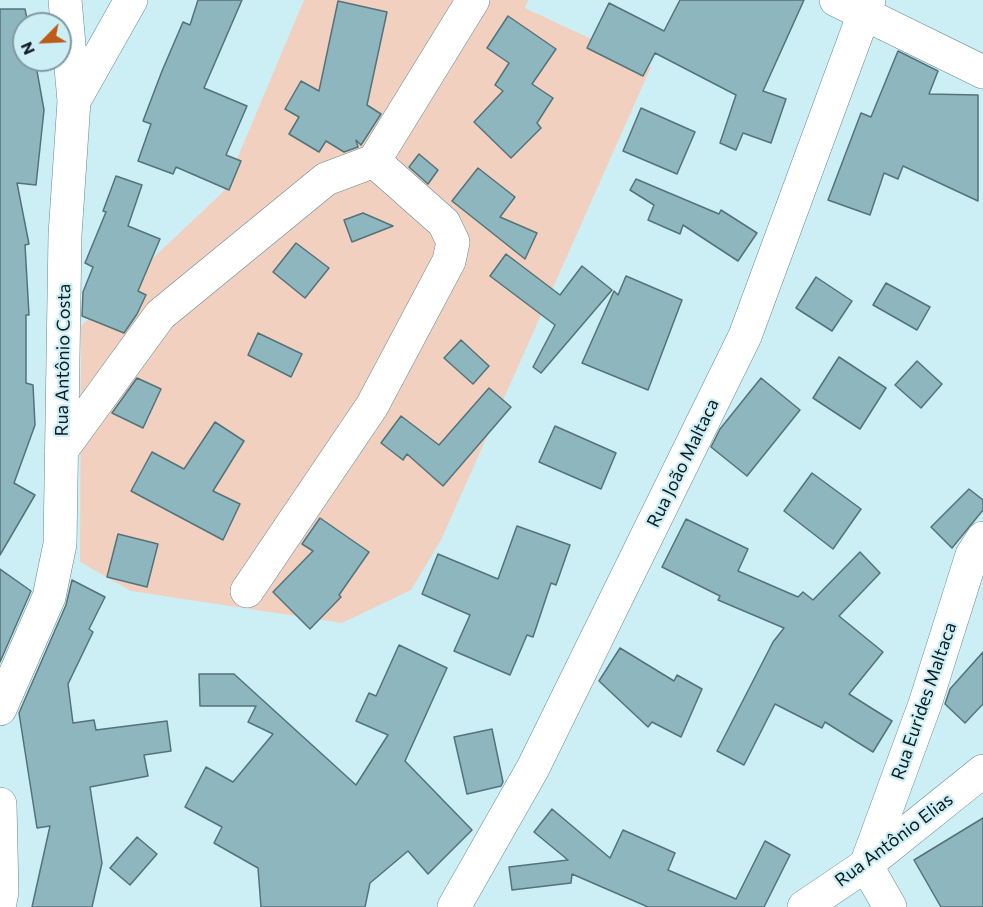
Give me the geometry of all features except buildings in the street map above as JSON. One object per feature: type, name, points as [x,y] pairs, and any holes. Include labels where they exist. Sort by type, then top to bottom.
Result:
[{"type":"street","name":"Rua Antônio Costa","points":[[0,709],[49,597],[60,544],[65,236],[75,101],[65,0]]},
{"type":"street","points":[[75,101],[131,0]]},
{"type":"street","points":[[61,451],[160,315],[326,179],[374,161],[473,0]]},
{"type":"street","points":[[856,5],[983,72]]},
{"type":"street","name":"Rua João Maltaca","points":[[454,907],[533,768],[745,336],[856,5]]},
{"type":"street","points":[[248,591],[372,406],[449,261],[453,242],[444,223],[374,161]]},
{"type":"street","name":"Rua Eurides Maltaca","points":[[866,865],[925,704],[972,555],[983,538]]},
{"type":"street","name":"Rua Antônio Elias","points":[[804,907],[866,865],[983,771]]},
{"type":"street","points":[[0,804],[2,892],[0,902]]},
{"type":"street","points":[[866,865],[890,907]]},
{"type":"shaded area","points":[[304,0],[528,0],[525,8],[651,67],[441,540],[411,590],[342,623],[131,591],[80,562],[81,326],[223,192]]}]
